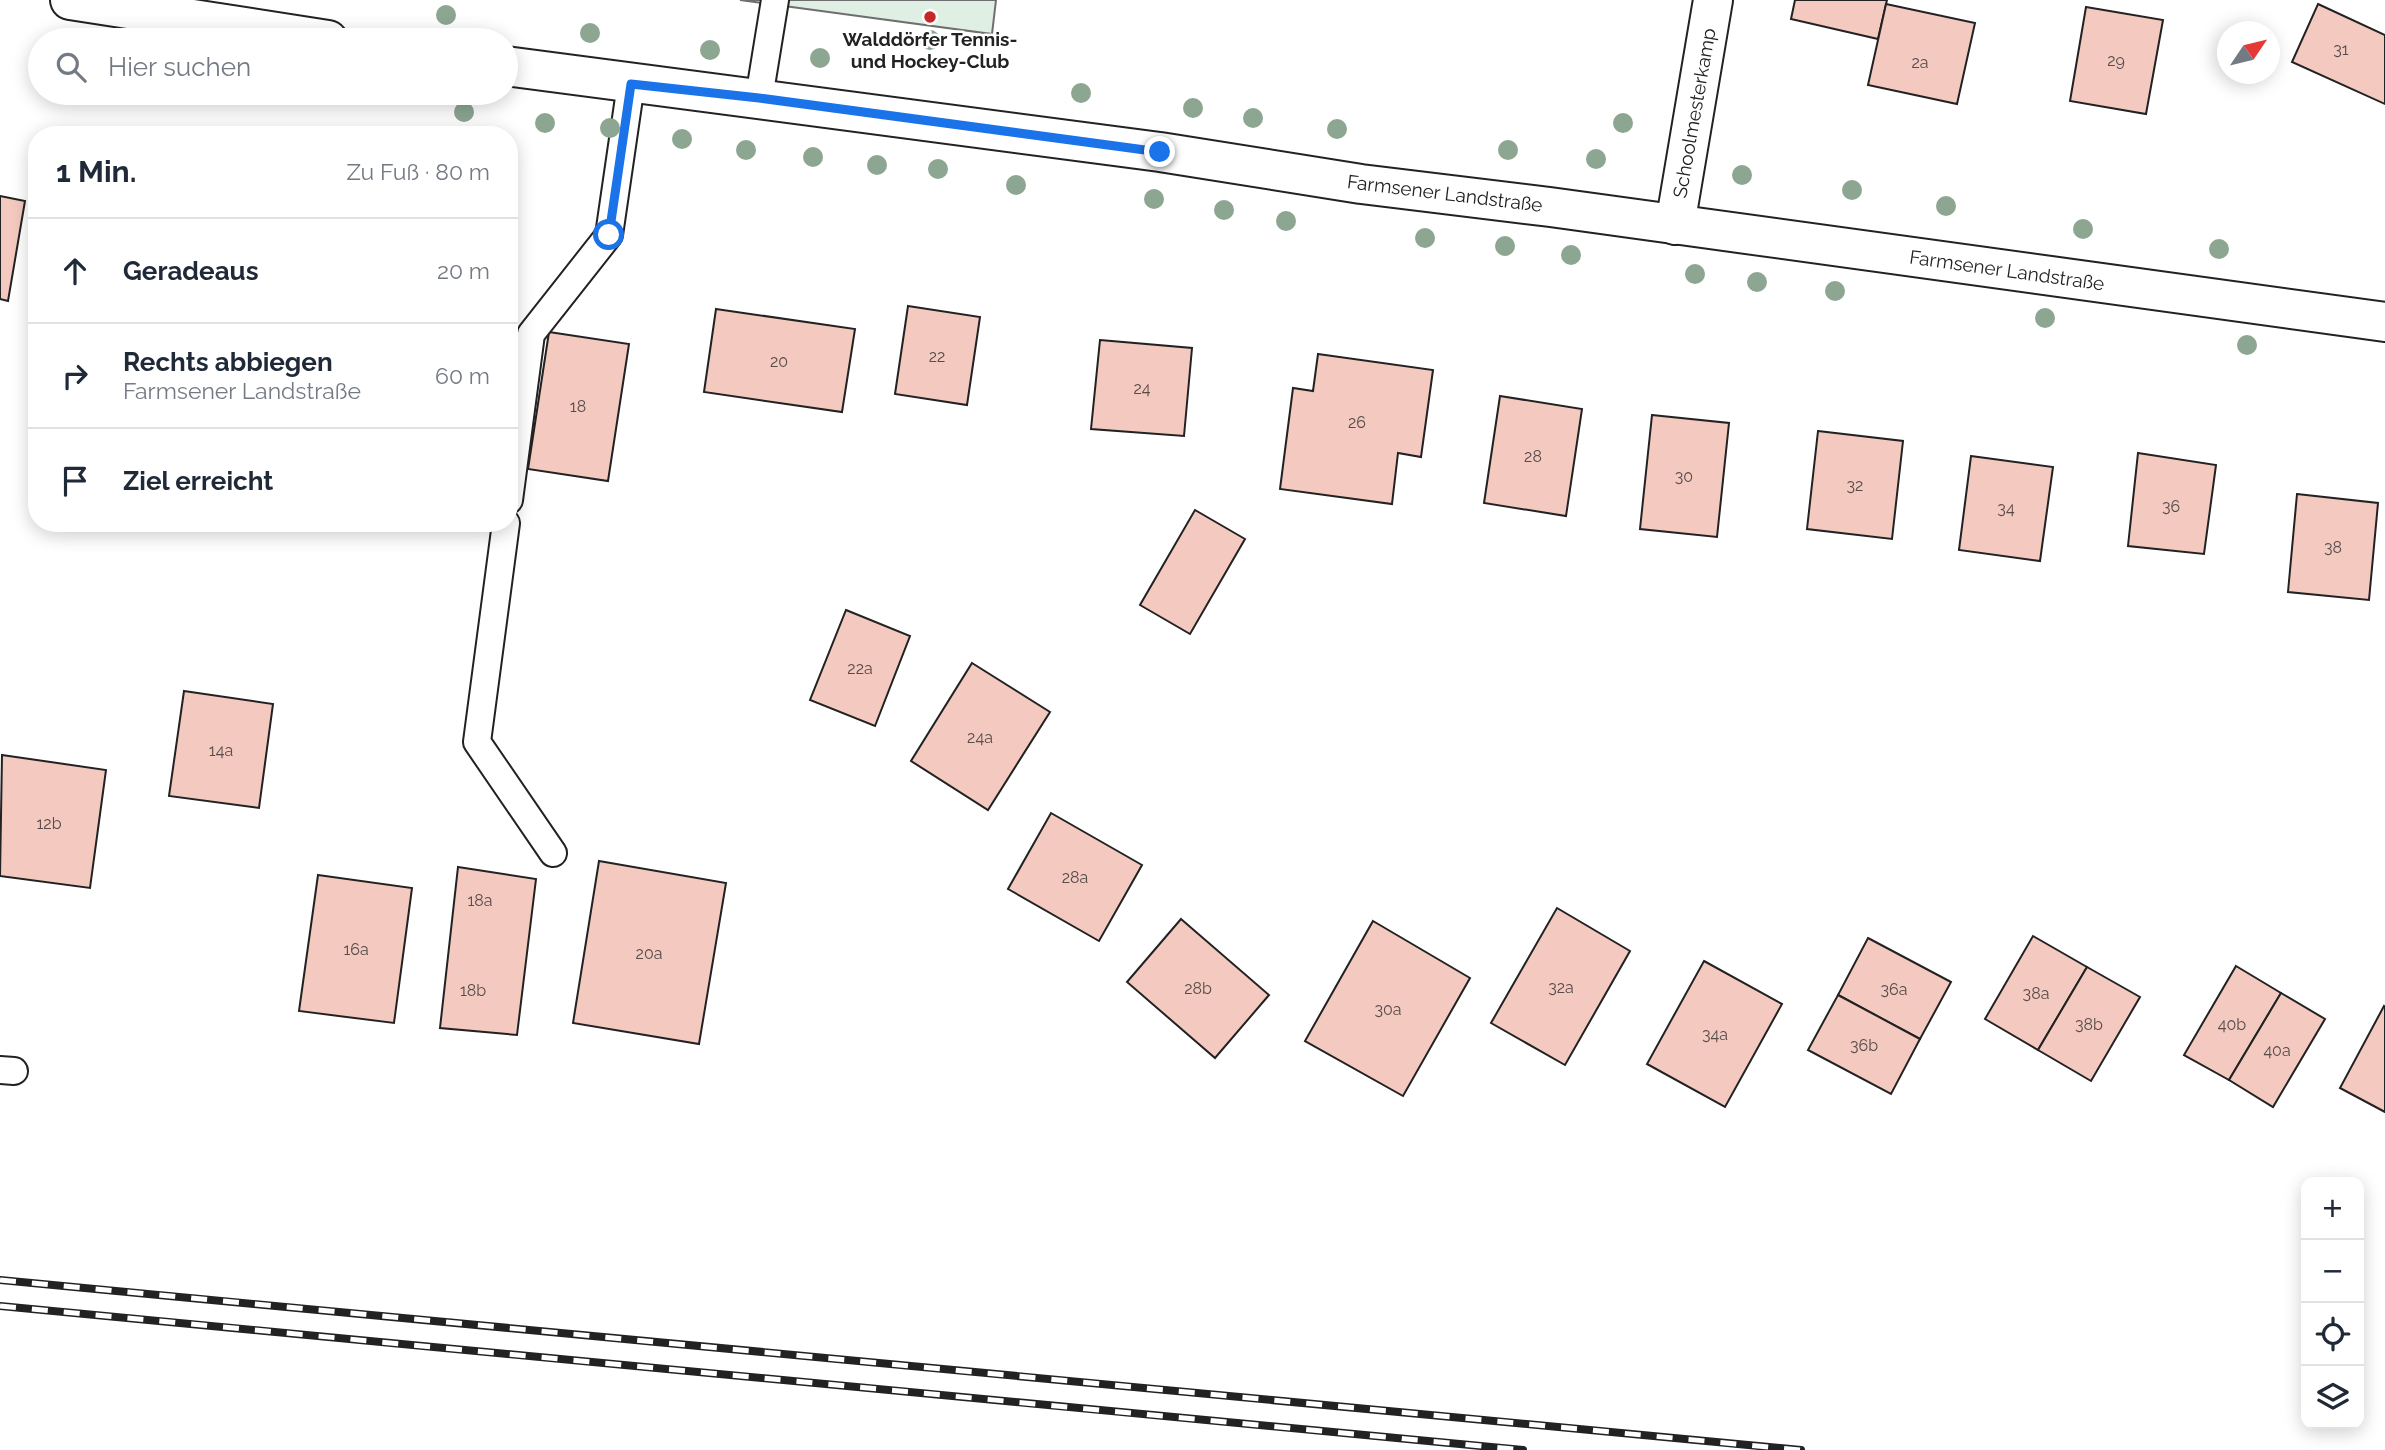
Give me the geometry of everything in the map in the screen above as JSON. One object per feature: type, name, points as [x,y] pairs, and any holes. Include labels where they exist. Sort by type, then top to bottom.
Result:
[{"type":"main road","points":[[70,0],[251,28]]},
{"type":"main road","name":"Schoolmesterkamp","points":[[1675,225],[1713,0]]},
{"type":"main road","name":"Farmsener Landstraße","points":[[518,68],[1160,152],[1361,184],[1550,207],[2385,322]]},
{"type":"lane","points":[[759,98],[775,0]]},
{"type":"lane","points":[[518,432],[531,334],[609,235],[631,84]]},
{"type":"lane","points":[[505,532],[477,742],[554,853]]},
{"type":"green space","name":"Walddörfer Tennis- und Hockey-Club","points":[[740,0],[996,0],[992,34]]},
{"type":"building","points":[[1795,0],[1887,0],[1878,39],[1791,19]]},
{"type":"building","points":[[1886,4],[1975,23],[1957,104],[1868,85]]},
{"type":"building","points":[[2318,4],[2385,35],[2385,104],[2292,62]]},
{"type":"building","points":[[2086,7],[2163,20],[2146,114],[2070,101]]},
{"type":"building","points":[[0,196],[25,201],[8,301],[0,299]]},
{"type":"building","points":[[908,306],[980,317],[967,405],[895,394]]},
{"type":"building","points":[[716,309],[855,329],[842,412],[704,392]]},
{"type":"building","points":[[549,332],[629,344],[608,481],[528,469]]},
{"type":"building","points":[[1100,340],[1192,348],[1184,436],[1091,429]]},
{"type":"building","points":[[1318,354],[1433,370],[1421,457],[1398,453],[1392,504],[1280,489],[1293,388],[1313,391]]},
{"type":"building","points":[[1500,396],[1582,409],[1566,516],[1484,503]]},
{"type":"building","points":[[1652,415],[1729,423],[1717,537],[1640,529]]},
{"type":"building","points":[[1818,431],[1903,441],[1892,539],[1807,529]]},
{"type":"building","points":[[2138,453],[2216,465],[2204,554],[2128,546]]},
{"type":"building","points":[[1971,456],[2053,467],[2040,561],[1959,550]]},
{"type":"building","points":[[2297,494],[2378,503],[2369,600],[2288,592]]},
{"type":"building","points":[[1195,510],[1245,539],[1190,634],[1140,605]]},
{"type":"building","points":[[846,610],[910,636],[875,726],[810,700]]},
{"type":"building","points":[[972,663],[1050,712],[988,810],[911,761]]},
{"type":"building","points":[[184,691],[273,704],[259,808],[169,796]]},
{"type":"building","points":[[2,755],[106,770],[90,888],[0,876]]},
{"type":"building","points":[[1051,813],[1142,865],[1099,941],[1008,889]]},
{"type":"building","points":[[599,861],[726,883],[699,1044],[573,1023]]},
{"type":"building","points":[[458,867],[536,879],[517,1035],[440,1028]]},
{"type":"building","points":[[318,875],[412,888],[394,1023],[299,1011]]},
{"type":"building","points":[[1557,908],[1630,951],[1565,1065],[1491,1023]]},
{"type":"building","points":[[1181,919],[1269,995],[1215,1058],[1127,982]]},
{"type":"building","points":[[1373,921],[1470,978],[1403,1096],[1305,1041]]},
{"type":"building","points":[[2033,936],[2087,967],[2038,1050],[1985,1019]]},
{"type":"building","points":[[1868,938],[1951,982],[1920,1039],[1838,995]]},
{"type":"building","points":[[1704,961],[1782,1004],[1725,1107],[1647,1064]]},
{"type":"building","points":[[2236,966],[2281,993],[2229,1080],[2184,1055]]},
{"type":"building","points":[[2087,967],[2140,997],[2091,1081],[2038,1050]]},
{"type":"building","points":[[2281,993],[2325,1019],[2273,1107],[2229,1080]]},
{"type":"building","points":[[1838,995],[1920,1039],[1891,1094],[1808,1050]]},
{"type":"building","points":[[2385,1007],[2385,1112],[2340,1088]]},
{"type":"railway","points":[[0,1280],[1801,1450]]},
{"type":"railway","points":[[0,1306],[1523,1450]]},
{"type":"place","name":"Walddörfer Tennis- und Hockey-Club","points":[[930,17]]},
{"type":"route","points":[[609,235],[631,84],[759,98],[1160,152]]}]
